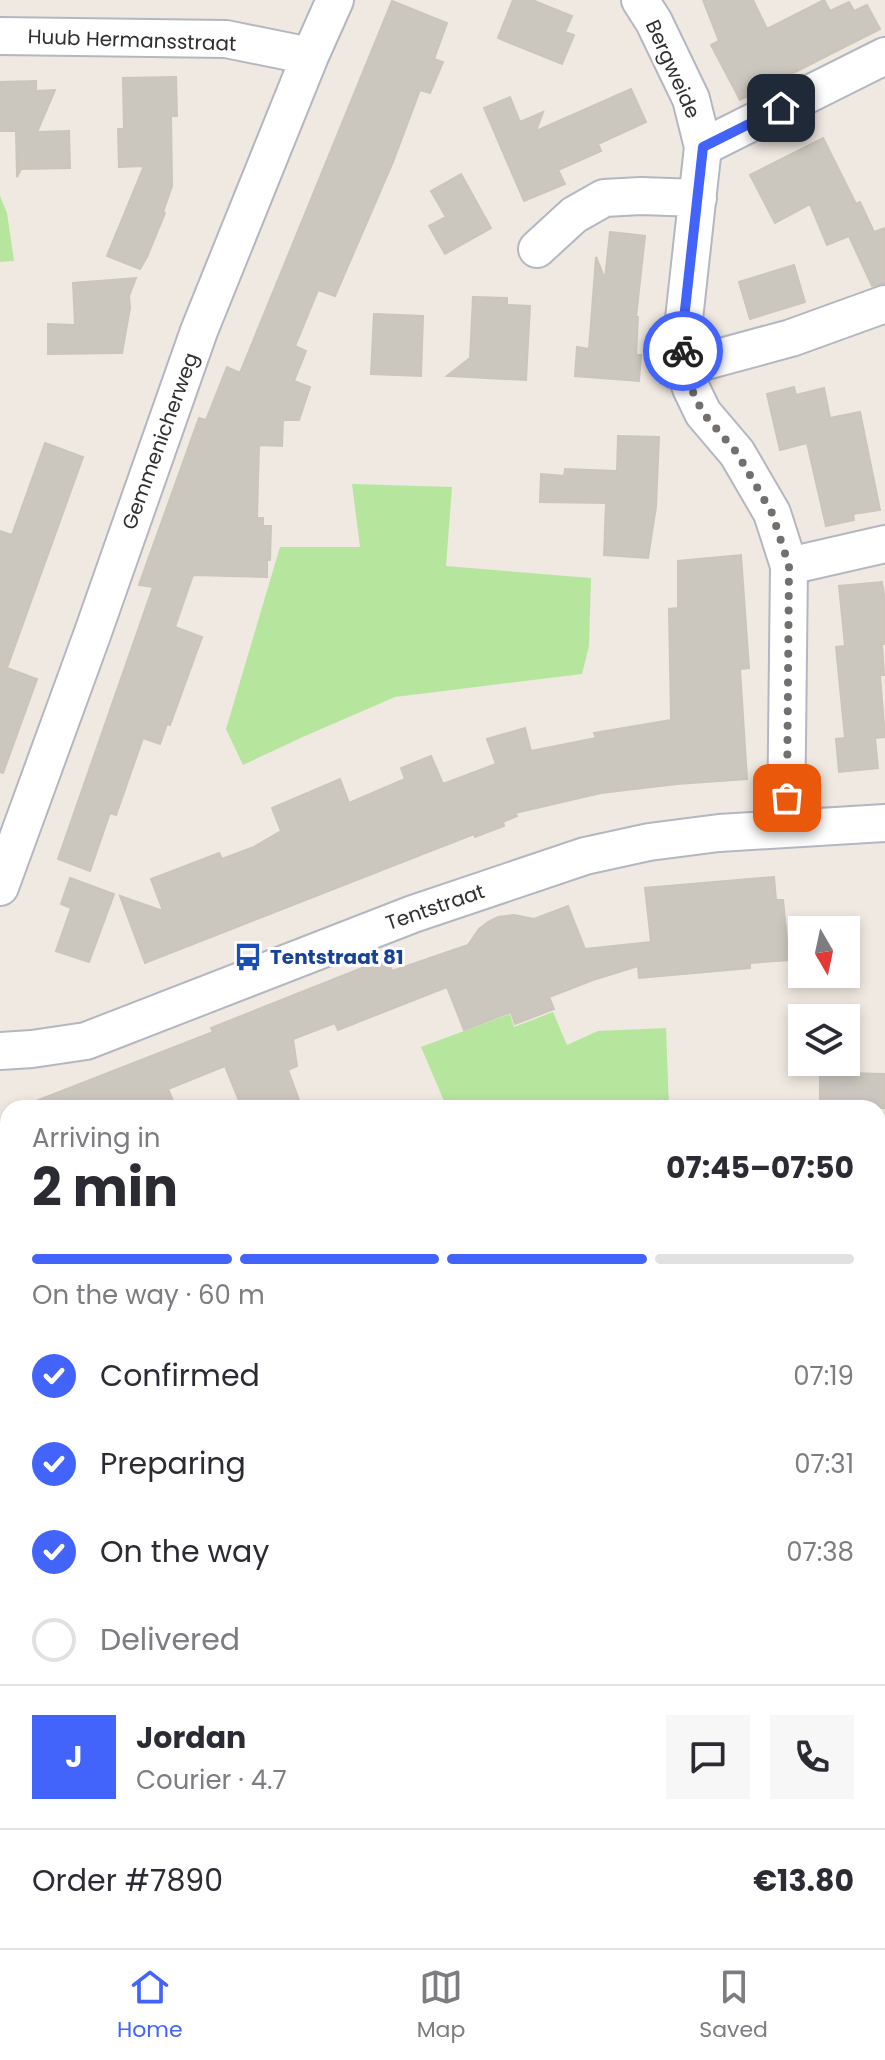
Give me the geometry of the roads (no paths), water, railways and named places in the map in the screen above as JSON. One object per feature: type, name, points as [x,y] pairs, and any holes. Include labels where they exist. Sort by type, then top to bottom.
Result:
[{"type":"street","name":"Gemmenicherweg","points":[[0,887],[199,331],[335,0]]},
{"type":"street","name":"Bergweide","points":[[640,0],[691,99],[703,147],[683,328],[684,367],[703,413],[737,453],[772,513],[789,566],[786,829]]},
{"type":"street","name":"Huub Hermansstraat","points":[[0,36],[226,39],[310,56]]},
{"type":"street","points":[[703,147],[885,56]]},
{"type":"street","points":[[537,249],[574,215],[604,198],[698,198]]},
{"type":"street","points":[[684,367],[791,338],[885,304]]},
{"type":"street","points":[[789,566],[885,544]]},
{"type":"street","name":"Tentstraat","points":[[0,1051],[86,1041],[413,914],[585,856],[649,842],[719,833],[885,823]]},
{"type":"place","name":"Tentstraat 81","points":[[248,957]]}]
